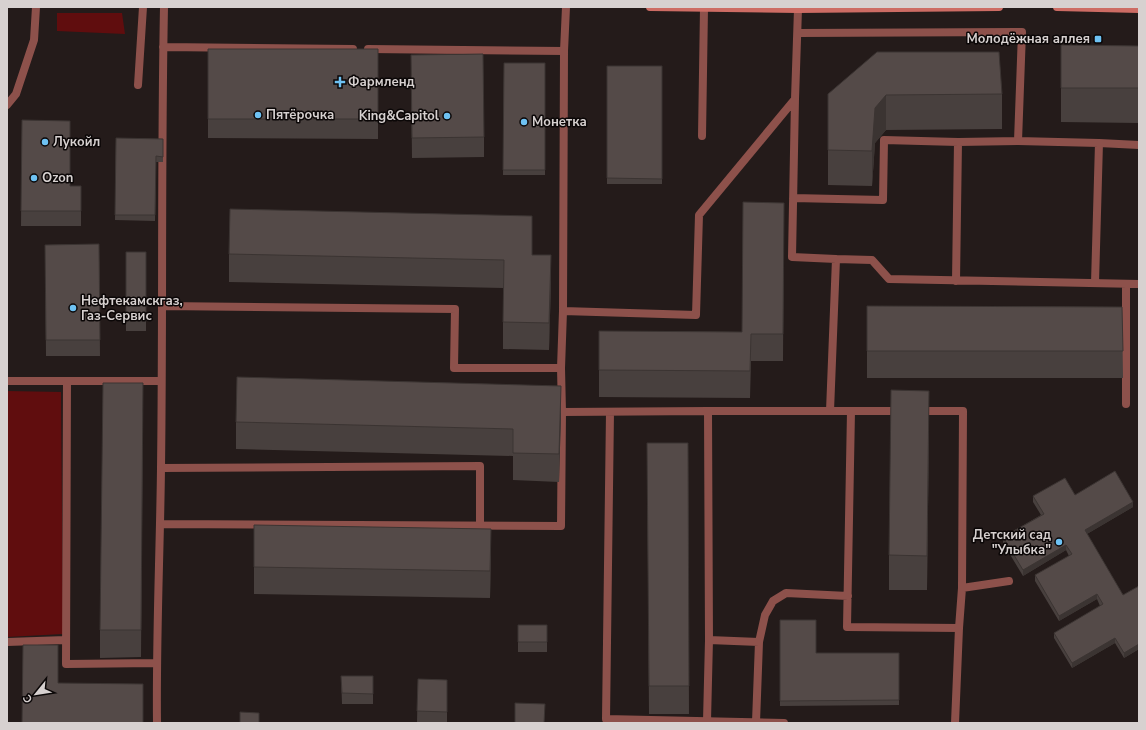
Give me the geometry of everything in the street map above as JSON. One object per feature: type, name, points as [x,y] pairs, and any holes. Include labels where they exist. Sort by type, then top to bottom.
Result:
[{"type":"main road","points":[[650,7],[798,9],[999,7]]},
{"type":"main road","points":[[1057,7],[1139,9]]},
{"type":"lane","points":[[7,105],[16,94],[34,40],[36,7]]},
{"type":"lane","points":[[138,85],[143,7]]},
{"type":"lane","points":[[157,723],[156,663],[161,468],[164,7]]},
{"type":"lane","points":[[160,524],[561,526],[562,368],[564,311],[564,51],[566,7]]},
{"type":"lane","points":[[702,136],[704,8]]},
{"type":"lane","points":[[798,9],[792,257],[872,260],[889,279],[1139,284]]},
{"type":"lane","points":[[798,33],[1022,32],[1018,141]]},
{"type":"lane","points":[[163,48],[564,51]]},
{"type":"lane","points":[[564,311],[696,315],[699,215],[795,99]]},
{"type":"lane","points":[[793,198],[883,200],[884,140],[958,142],[1018,141],[1139,145]]},
{"type":"lane","points":[[956,281],[958,142]]},
{"type":"lane","points":[[1095,283],[1099,143]]},
{"type":"lane","points":[[830,411],[836,259]]},
{"type":"lane","points":[[1126,284],[1126,404]]},
{"type":"lane","points":[[162,306],[455,309],[454,368],[562,368]]},
{"type":"lane","points":[[7,381],[161,381]]},
{"type":"lane","points":[[67,381],[66,664],[156,663]]},
{"type":"lane","points":[[707,721],[709,640],[708,411]]},
{"type":"lane","points":[[851,411],[847,627],[959,628]]},
{"type":"lane","points":[[562,412],[964,411],[962,588],[955,723]]},
{"type":"lane","points":[[610,412],[606,719],[784,723]]},
{"type":"lane","points":[[161,468],[480,466],[480,526]]},
{"type":"lane","points":[[962,588],[1009,581]]},
{"type":"lane","points":[[756,722],[759,642],[765,615],[773,601],[786,593],[848,596]]},
{"type":"lane","points":[[7,642],[66,640]]},
{"type":"lane","points":[[709,640],[759,642]]},
{"type":"shaded area","points":[[57,13],[122,13],[125,34],[57,31]]},
{"type":"shaded area","points":[[7,391],[61,392],[63,634],[7,637]]},
{"type":"building","points":[[1061,45],[1139,46],[1139,88],[1061,88]]},
{"type":"building","points":[[208,49],[378,49],[378,119],[208,119]]},
{"type":"building","points":[[877,52],[999,52],[1002,94],[886,95],[875,108],[872,151],[828,150],[828,94]]},
{"type":"building","name":"King&Capitol","points":[[483,54],[484,137],[412,138],[411,55]]},
{"type":"building","name":"Монетка","points":[[504,63],[545,63],[545,170],[503,170]]},
{"type":"building","points":[[607,66],[662,66],[662,179],[607,178]]},
{"type":"building","points":[[22,120],[70,121],[70,186],[81,186],[81,211],[21,211]]},
{"type":"building","points":[[116,138],[163,139],[163,157],[156,156],[155,215],[115,215]]},
{"type":"building","points":[[743,202],[784,203],[783,334],[751,334],[750,371],[599,370],[599,331],[742,332]]},
{"type":"building","points":[[230,209],[532,216],[532,255],[551,255],[549,323],[503,322],[504,260],[229,254]]},
{"type":"building","name":"Нефтекамскгаз, Газ-Сервис","points":[[99,244],[100,340],[46,340],[45,245]]},
{"type":"building","points":[[126,252],[146,252],[146,321],[126,321]]},
{"type":"building","points":[[867,306],[1122,307],[1123,351],[867,351]]},
{"type":"building","points":[[237,377],[561,386],[559,454],[513,453],[513,429],[236,422]]},
{"type":"building","points":[[103,383],[143,383],[141,630],[100,630]]},
{"type":"building","points":[[891,390],[929,391],[927,556],[889,555]]},
{"type":"building","points":[[647,443],[688,443],[689,686],[649,686]]},
{"type":"building","points":[[1115,471],[1133,502],[1085,530],[1123,595],[1139,586],[1139,644],[1124,653],[1115,638],[1072,663],[1054,633],[1103,604],[1097,594],[1059,616],[1035,575],[1072,554],[1066,545],[1023,570],[1003,537],[1044,514],[1033,496],[1065,478],[1075,495]]},
{"type":"building","points":[[254,525],[491,529],[490,571],[254,567]]},
{"type":"building","points":[[780,620],[816,620],[816,653],[899,653],[899,700],[780,701]]},
{"type":"building","points":[[518,625],[547,625],[547,642],[518,642]]},
{"type":"building","points":[[23,645],[58,645],[58,683],[143,684],[143,723],[22,723]]},
{"type":"building","points":[[341,676],[373,676],[373,694],[342,693]]},
{"type":"building","points":[[418,679],[447,680],[447,712],[417,711]]},
{"type":"building","points":[[515,703],[545,704],[544,723],[515,723]]},
{"type":"building","points":[[240,712],[259,713],[259,723],[240,723]]},
{"type":"place","name":"Молодёжная аллея","points":[[1098,39]]},
{"type":"place","name":"Фармленд","points":[[340,82]]},
{"type":"place","name":"Пятёрочка","points":[[258,115]]},
{"type":"place","name":"King&Capitol","points":[[447,116]]},
{"type":"place","name":"Монетка","points":[[524,122]]},
{"type":"place","name":"Лукойл","points":[[45,142]]},
{"type":"place","name":"Ozon","points":[[34,178]]},
{"type":"place","name":"Нефтекамскгаз, Газ-Сервис","points":[[73,308]]},
{"type":"place","name":"Детский сад \"Улыбка\"","points":[[1059,542]]}]
